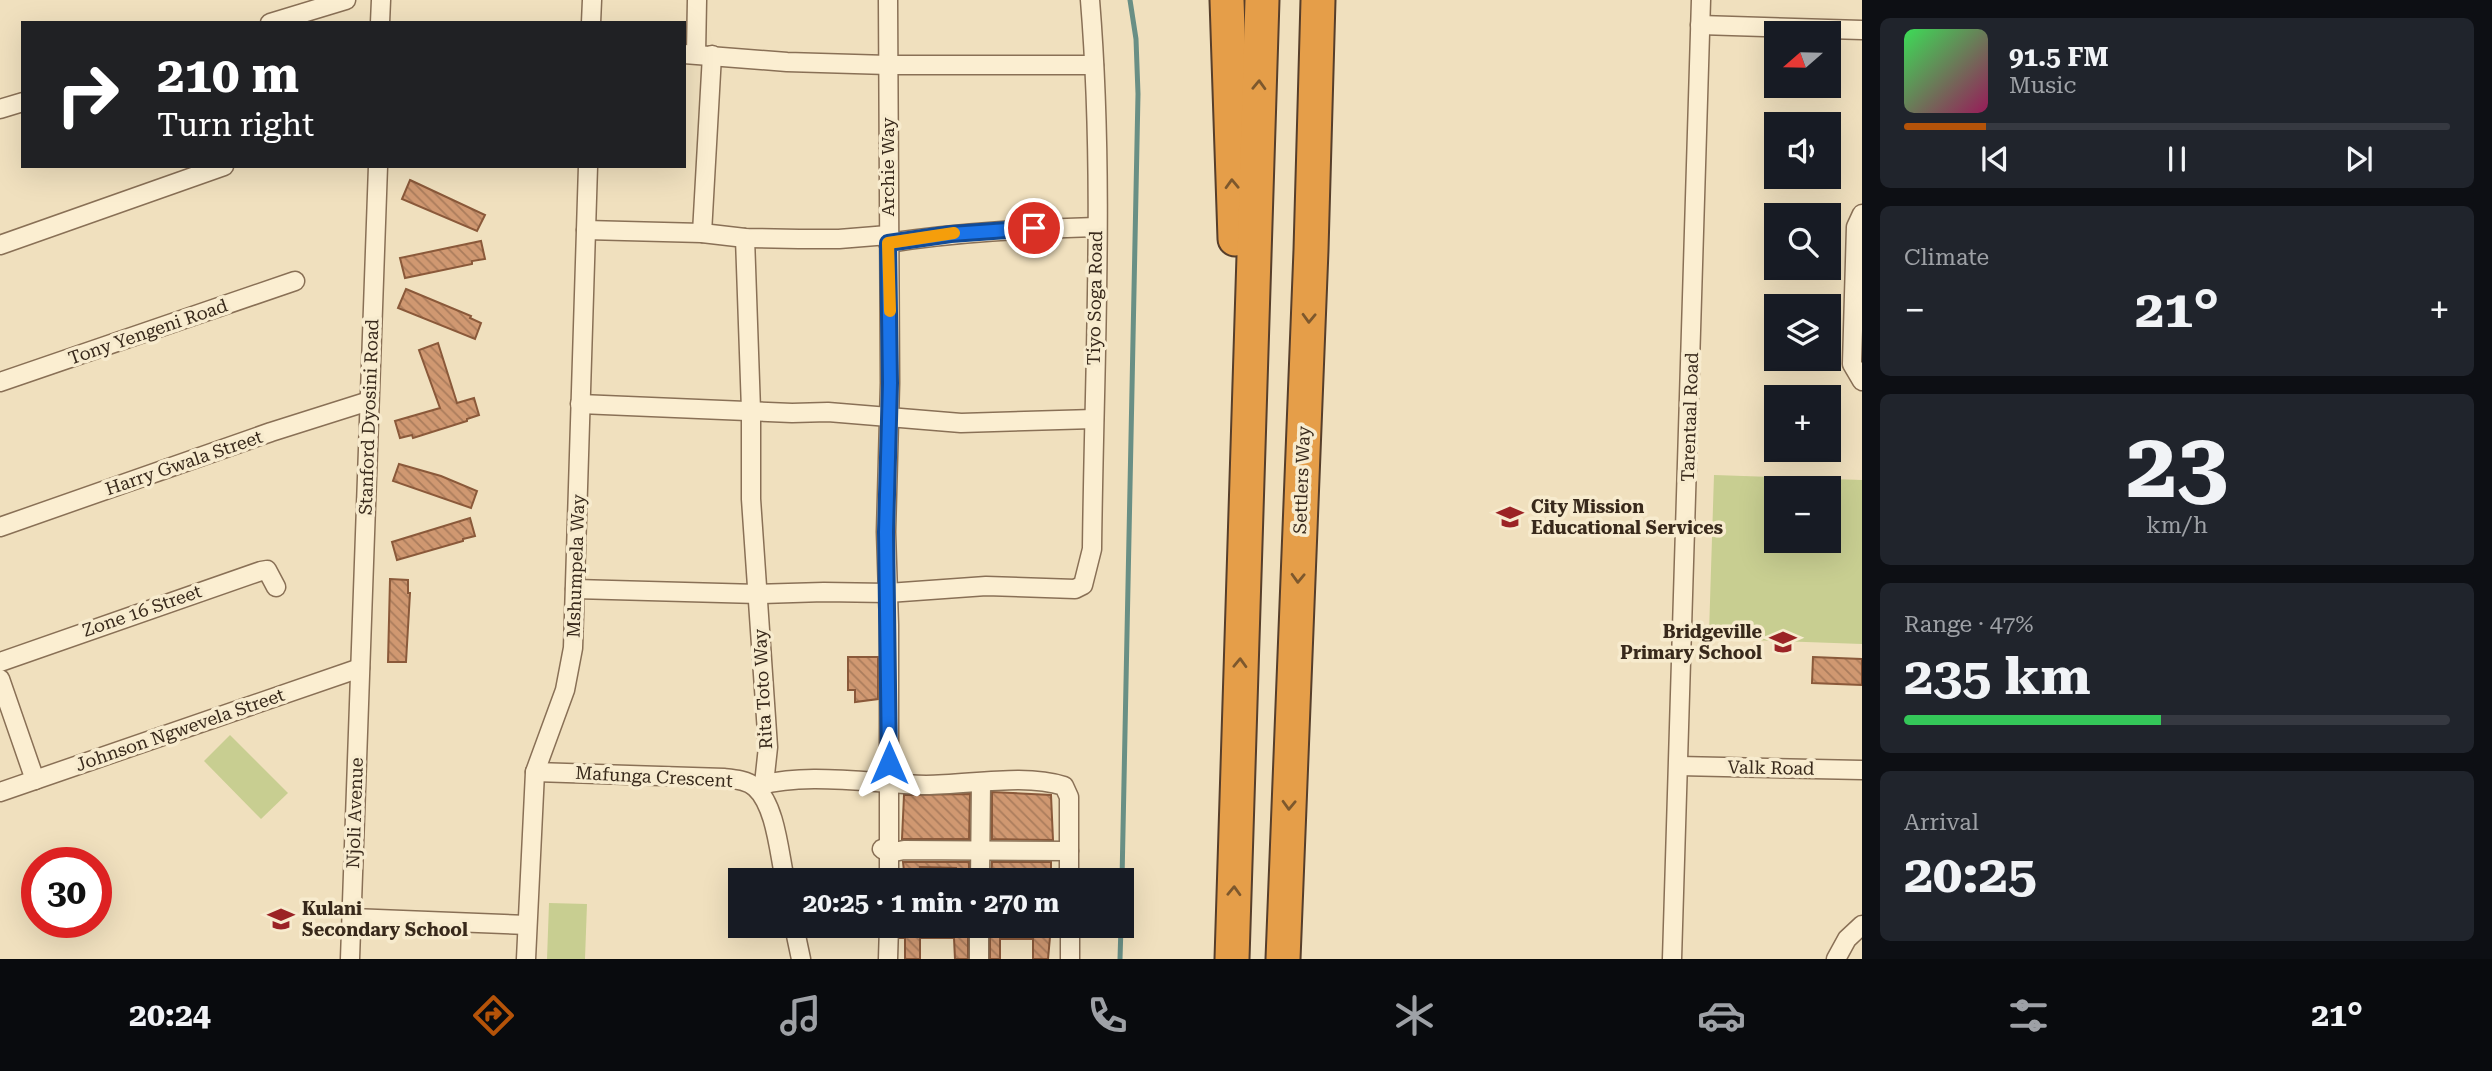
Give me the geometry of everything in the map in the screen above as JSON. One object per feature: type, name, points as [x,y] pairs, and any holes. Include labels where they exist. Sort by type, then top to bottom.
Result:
[{"type":"highway","points":[[1227,0],[1232,189],[1247,423]]},
{"type":"highway","points":[[1231,959],[1262,0]]},
{"type":"highway","name":"Settlers Way","points":[[1283,959],[1311,250],[1318,0]]},
{"type":"highway","points":[[1311,250],[1325,171],[1340,0]]},
{"type":"street","points":[[277,21],[346,0]]},
{"type":"street","points":[[380,21],[381,0]]},
{"type":"street","points":[[591,21],[592,0]]},
{"type":"street","points":[[697,0],[702,233]]},
{"type":"street","name":"Archie Way","points":[[888,0],[890,417],[883,783],[889,868]]},
{"type":"street","name":"Tiyo Soga Road","points":[[888,593],[986,586],[1075,589],[1085,582],[1092,549],[1096,227],[1094,65],[1090,0]]},
{"type":"street","name":"Tarentaal Road","points":[[1672,959],[1701,0]]},
{"type":"street","points":[[1700,25],[1862,30]]},
{"type":"street","points":[[697,55],[788,62],[888,65],[1094,65]]},
{"type":"street","points":[[0,109],[21,103]]},
{"type":"street","points":[[0,245],[218,168]]},
{"type":"street","name":"Stanford Dyosini Road","points":[[360,668],[378,168]]},
{"type":"street","name":"Mshumpela Way","points":[[526,959],[536,772],[570,672],[588,168]]},
{"type":"street","points":[[1862,214],[1856,227],[1852,364],[1862,381]]},
{"type":"street","points":[[586,230],[826,240],[888,239],[1025,228],[1096,227]]},
{"type":"street","name":"Rita Toto Way","points":[[745,238],[751,499],[768,747],[760,785]]},
{"type":"street","name":"Tony Yengeni Road","points":[[0,382],[295,281]]},
{"type":"street","name":"Harry Gwala Street","points":[[0,527],[271,432],[369,401]]},
{"type":"street","points":[[580,404],[792,413],[828,412],[976,423],[1094,419]]},
{"type":"street","name":"Zone 16 Street","points":[[0,662],[135,612],[261,570],[267,570],[276,587]]},
{"type":"street","points":[[575,589],[758,594],[888,593]]},
{"type":"street","name":"Johnson Ngwevela Street","points":[[0,792],[360,668]]},
{"type":"street","name":"Njoli Avenue","points":[[350,959],[360,668]]},
{"type":"street","points":[[0,679],[35,780]]},
{"type":"street","name":"Valk Road","points":[[1679,766],[1862,770]]},
{"type":"street","name":"Mafunga Crescent","points":[[536,772],[724,778],[760,785],[771,814],[782,868]]},
{"type":"street","points":[[760,785],[796,780],[883,783],[1041,782],[1065,786],[1070,808],[1069,868]]},
{"type":"street","points":[[980,868],[981,783]]},
{"type":"street","points":[[889,853],[898,850],[1069,851]]},
{"type":"street","points":[[352,918],[527,925]]},
{"type":"street","points":[[1836,959],[1847,939],[1862,925]]},
{"type":"street","points":[[797,938],[801,959]]},
{"type":"street","points":[[888,959],[889,938]]},
{"type":"street","points":[[979,938],[979,959]]},
{"type":"street","points":[[1070,938],[1070,959]]},
{"type":"green space","points":[[1714,475],[1764,477],[1764,553],[1841,553],[1841,479],[1862,480],[1862,644],[1748,640],[1709,633]]},
{"type":"green space","points":[[230,735],[288,793],[261,819],[204,761]]},
{"type":"green space","points":[[549,903],[587,904],[585,959],[547,959]]},
{"type":"building","points":[[410,180],[485,215],[477,231],[402,199]]},
{"type":"building","points":[[481,241],[485,259],[405,278],[400,258]]},
{"type":"building","points":[[406,289],[471,316],[470,318],[481,323],[475,339],[398,308]]},
{"type":"building","points":[[438,343],[457,403],[474,398],[479,415],[413,438],[412,435],[400,438],[395,421],[440,408],[419,350]]},
{"type":"building","points":[[399,464],[441,476],[477,491],[471,508],[393,481]]},
{"type":"building","points":[[470,518],[475,536],[397,560],[392,542]]},
{"type":"building","points":[[390,579],[408,580],[410,593],[406,662],[388,662]]},
{"type":"building","points":[[848,657],[878,657],[878,699],[855,702],[855,690],[848,690]]},
{"type":"building","points":[[1813,657],[1862,659],[1862,685],[1812,683]]},
{"type":"building","points":[[992,792],[1051,795],[1053,840],[992,839]]},
{"type":"building","points":[[970,794],[969,839],[902,839],[904,795]]},
{"type":"building","points":[[903,862],[969,862],[969,868],[904,868]]},
{"type":"building","points":[[992,862],[1051,862],[1051,868],[992,868]]},
{"type":"building","points":[[905,938],[920,938],[920,959],[905,959]]},
{"type":"building","points":[[954,938],[968,938],[968,959],[955,959]]},
{"type":"building","points":[[990,938],[1050,938],[1048,959],[1033,959],[1033,939],[1000,939],[1000,959],[990,959]]},
{"type":"waterway","points":[[1122,868],[1138,94],[1136,39],[1130,0]]},
{"type":"waterway","points":[[1120,959],[1121,938]]},
{"type":"slow traffic","points":[[890,311],[888,243],[954,233]]},
{"type":"place","name":"City Mission Educational Services","points":[[1510,517]]},
{"type":"place","name":"Bridgeville Primary School","points":[[1783,642]]},
{"type":"place","name":"Kulani Secondary School","points":[[281,919]]},
{"type":"route","points":[[889,763],[886,532],[890,383],[888,243],[951,234],[1034,228]]}]
